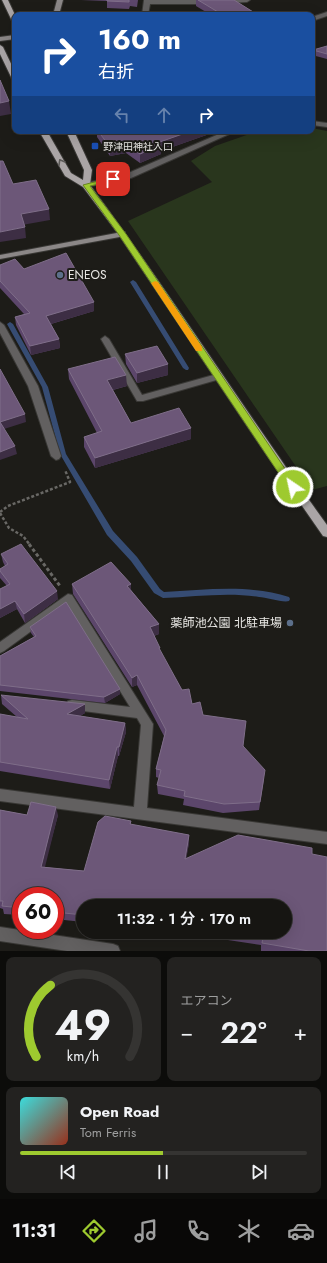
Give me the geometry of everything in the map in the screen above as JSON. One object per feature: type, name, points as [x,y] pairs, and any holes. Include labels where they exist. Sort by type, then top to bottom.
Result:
[{"type":"main road","points":[[5,0],[12,15]]},
{"type":"main road","points":[[0,47],[12,73]]},
{"type":"main road","points":[[45,134],[68,174],[86,185],[122,234],[301,499],[327,533]]},
{"type":"main road","points":[[71,134],[88,170],[86,185]]},
{"type":"street","points":[[57,12],[60,0]]},
{"type":"street","points":[[145,12],[147,1],[208,2],[247,0]]},
{"type":"street","points":[[315,18],[327,14]]},
{"type":"street","points":[[0,39],[12,37]]},
{"type":"street","points":[[315,123],[327,124]]},
{"type":"street","points":[[86,185],[128,176],[225,134]]},
{"type":"street","points":[[0,257],[122,234]]},
{"type":"street","points":[[0,325],[33,386],[56,456]]},
{"type":"street","points":[[105,339],[140,399],[218,377]]},
{"type":"street","points":[[0,648],[68,598],[147,724],[140,814]]},
{"type":"street","points":[[62,704],[140,713]]},
{"type":"street","points":[[0,795],[327,838]]},
{"type":"street","points":[[0,934],[113,951]]},
{"type":"path","points":[[56,456],[66,472],[70,482],[8,506],[0,512],[9,528],[23,536],[68,598]]},
{"type":"green space","points":[[315,129],[327,131],[327,486],[312,490],[128,221],[212,182],[191,161],[215,146],[249,134],[315,134]]},
{"type":"building","points":[[129,0],[129,2],[107,1]]},
{"type":"building","points":[[198,0],[234,0],[253,12],[218,12]]},
{"type":"building","points":[[327,46],[327,54],[315,51]]},
{"type":"building","points":[[0,80],[9,101],[0,103]]},
{"type":"building","points":[[100,134],[182,134],[157,143],[161,145],[140,154],[126,144],[110,147]]},
{"type":"building","points":[[0,161],[3,161],[13,184],[36,180],[49,209],[21,214],[25,227],[0,232]]},
{"type":"building","points":[[66,253],[94,302],[46,316],[59,339],[30,346],[15,317],[30,313],[0,281],[0,265],[15,259],[24,269]]},
{"type":"building","points":[[157,346],[168,364],[137,373],[125,354]]},
{"type":"building","points":[[115,357],[126,375],[107,380],[131,423],[179,408],[191,428],[95,458],[84,437],[102,431],[68,369]]},
{"type":"building","points":[[0,369],[25,414],[0,422]]},
{"type":"building","points":[[0,422],[15,446],[0,452]]},
{"type":"building","points":[[21,544],[57,591],[24,614],[15,601],[0,609],[0,589],[10,584],[0,571],[0,569],[8,564],[1,554]]},
{"type":"building","points":[[111,562],[131,584],[127,586],[159,624],[150,627],[159,648],[182,690],[189,689],[192,704],[200,702],[203,715],[246,721],[243,746],[265,770],[260,802],[224,804],[184,796],[185,791],[157,785],[161,770],[156,769],[166,730],[137,675],[132,678],[72,584]]},
{"type":"building","points":[[66,602],[120,689],[104,697],[0,685],[0,656],[36,636],[30,627]]},
{"type":"building","points":[[1,695],[85,704],[67,714],[125,723],[119,747],[117,747],[109,780],[0,762],[0,714],[28,719]]},
{"type":"building","points":[[31,802],[56,807],[41,867],[84,871],[98,822],[105,816],[131,821],[130,824],[189,835],[185,859],[238,835],[312,848],[312,854],[327,857],[327,951],[309,951],[262,943],[263,939],[292,939],[292,899],[76,899],[76,914],[64,913],[64,887],[12,887],[12,907],[2,906],[3,901],[0,901],[0,810],[27,815]]},
{"type":"waterway","points":[[133,282],[186,368]]},
{"type":"waterway","points":[[10,324],[45,387],[63,454],[110,533],[134,559],[157,591],[163,595],[241,592],[272,595],[286,599]]},
{"type":"slow traffic","points":[[155,283],[199,349]]},
{"type":"place","name":"野津田神社入口","points":[[95,146]]},
{"type":"place","name":"ENEOS","points":[[60,275]]},
{"type":"place","name":"薬師池公園 北駐車場","points":[[290,623]]},
{"type":"route","points":[[113,179],[86,185],[122,234],[293,487]]}]
